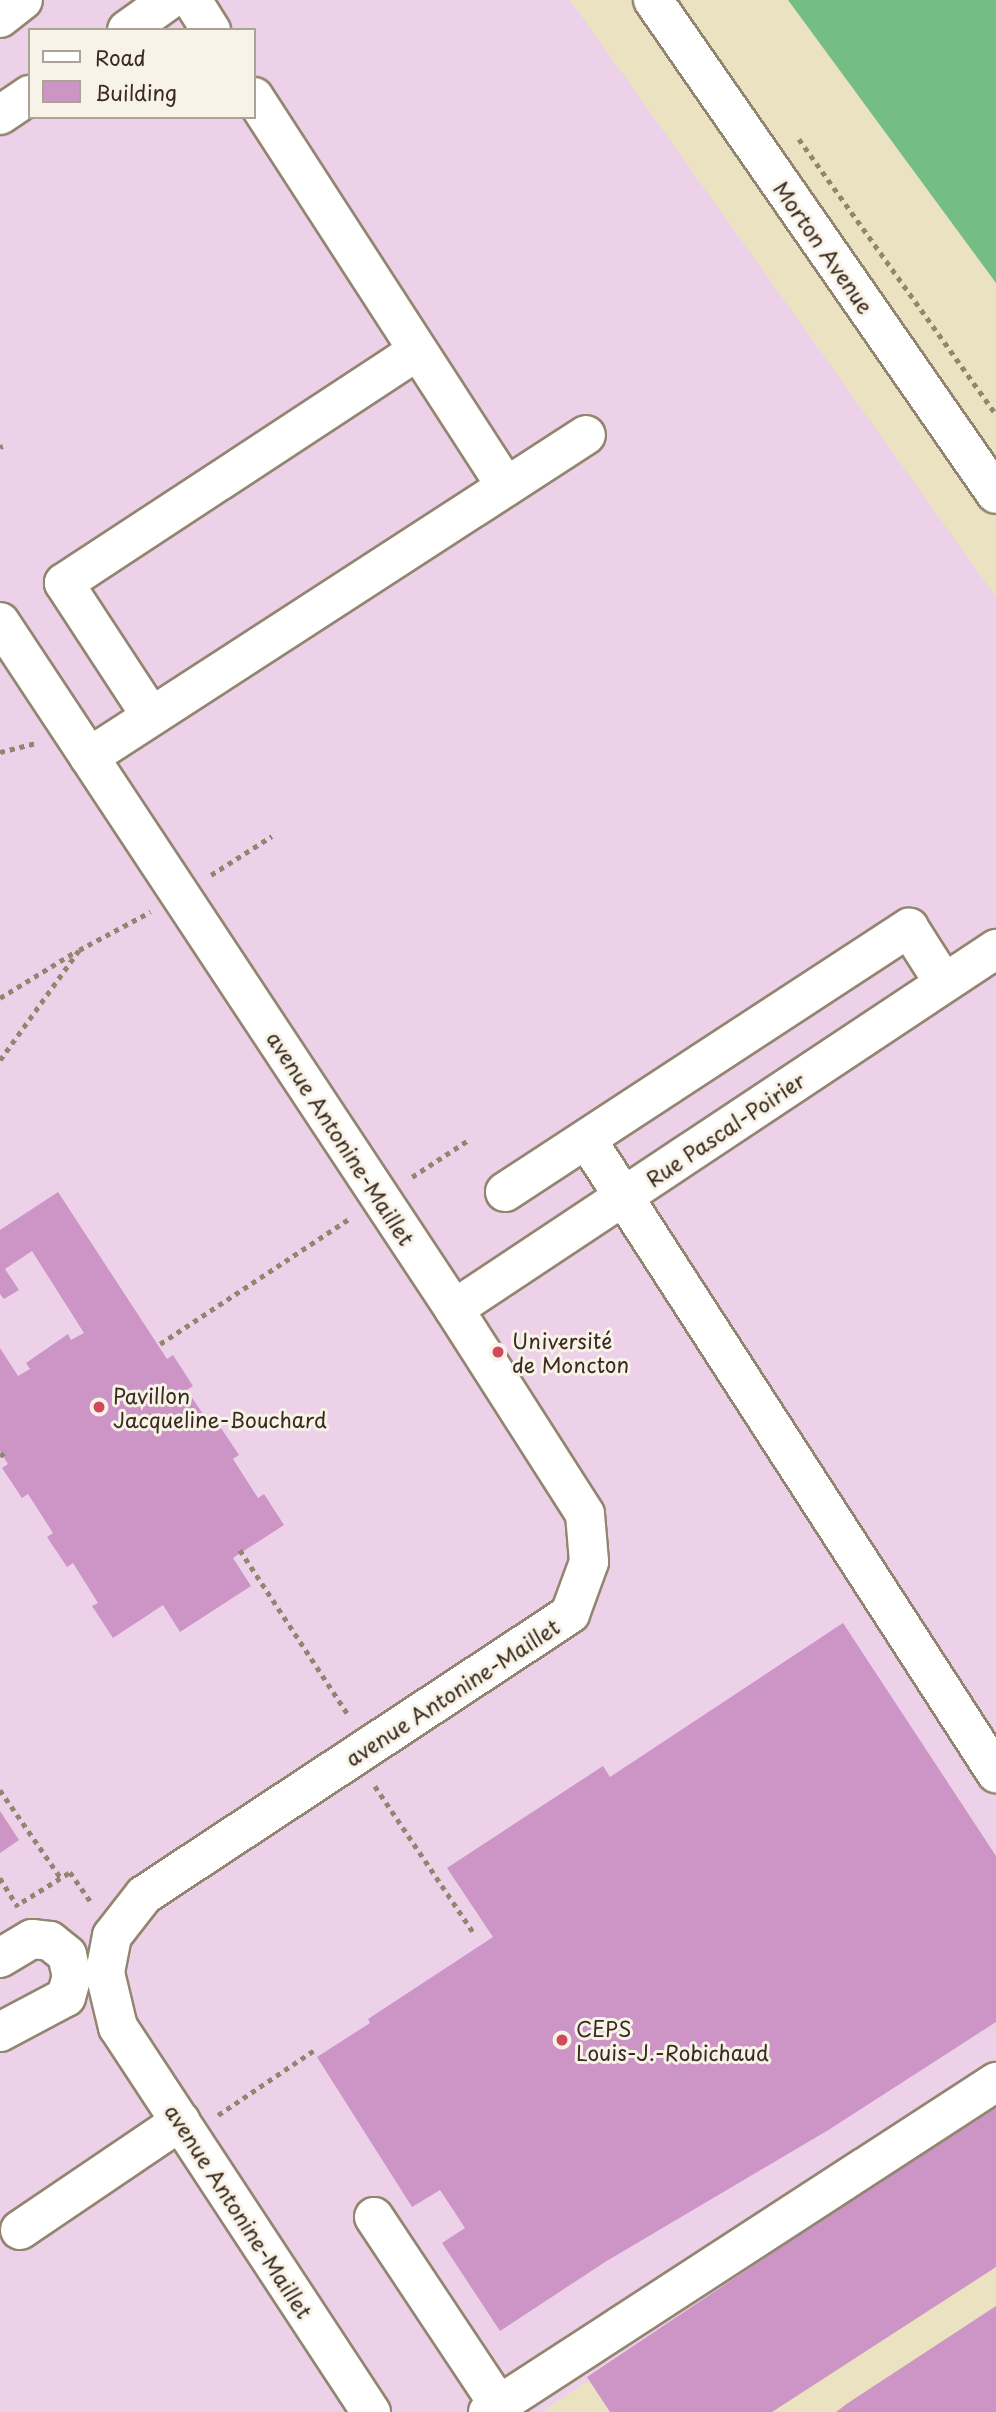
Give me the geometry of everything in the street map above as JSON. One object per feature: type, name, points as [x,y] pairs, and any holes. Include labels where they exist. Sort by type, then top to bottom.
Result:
[{"type":"street","points":[[0,18],[23,0]]},
{"type":"street","points":[[130,28],[169,0]]},
{"type":"street","points":[[192,0],[210,28]]},
{"type":"street","name":"Morton Avenue","points":[[653,0],[996,494]]},
{"type":"street","points":[[0,115],[28,96]]},
{"type":"street","points":[[256,100],[416,352],[506,487]]},
{"type":"street","points":[[152,716],[64,583],[416,352]]},
{"type":"street","points":[[89,757],[586,435]]},
{"type":"street","name":"avenue Antonine-Maillet","points":[[0,622],[381,1198],[585,1514],[589,1562],[570,1614],[144,1895],[112,1936],[89,1974],[118,2027],[371,2412]]},
{"type":"street","points":[[505,1192],[909,928],[944,983]]},
{"type":"street","name":"Rue Pascal-Poirier","points":[[454,1310],[996,949]]},
{"type":"street","points":[[587,1140],[996,1773]]},
{"type":"street","points":[[0,1958],[32,1939],[50,1941],[89,1974],[66,1997],[0,2032]]},
{"type":"street","points":[[374,2217],[493,2408],[996,2082]]},
{"type":"street","points":[[20,2230],[185,2128]]},
{"type":"path","points":[[795,134],[996,414]]},
{"type":"path","points":[[0,998],[79,950],[180,895],[272,835]]},
{"type":"path","points":[[0,1060],[79,950]]},
{"type":"path","points":[[160,1344],[470,1139]]},
{"type":"path","points":[[0,1790],[61,1878]]},
{"type":"path","points":[[9,1910],[70,1872],[112,1936]]},
{"type":"path","points":[[185,2128],[316,2049]]},
{"type":"shaded area","name":"Université de Moncton","points":[[0,0],[570,0],[996,597],[996,2106],[542,2412],[0,2412]]},
{"type":"green space","points":[[788,0],[996,0],[996,283]]},
{"type":"building","name":"Pavillon Jacqueline-Bouchard","points":[[58,1192],[167,1359],[173,1355],[193,1386],[187,1390],[213,1429],[219,1425],[239,1455],[233,1459],[258,1498],[264,1494],[284,1525],[233,1558],[251,1586],[180,1632],[163,1605],[113,1638],[92,1606],[98,1603],[73,1563],[67,1567],[47,1537],[53,1533],[28,1494],[22,1498],[2,1468],[8,1464],[0,1451],[0,1348],[18,1376],[30,1369],[26,1363],[68,1334],[71,1340],[84,1333],[32,1251],[5,1269],[19,1290],[4,1299],[0,1294],[0,1230]]},
{"type":"building","points":[[843,1623],[996,1856],[996,2022],[830,2129],[605,2262],[500,2331],[442,2243],[465,2228],[440,2190],[412,2207],[317,2057],[370,2023],[368,2019],[493,1937],[447,1868],[603,1766],[610,1777]]},
{"type":"building","points":[[0,1811],[19,1840],[0,1853]]},
{"type":"building","points":[[996,2103],[996,2267],[772,2412],[610,2412],[587,2377]]},
{"type":"building","points":[[996,2306],[996,2412],[836,2412],[848,2403]]},
{"type":"place","name":"Université de Moncton","points":[[498,1352]]},
{"type":"place","name":"Pavillon Jacqueline-Bouchard","points":[[99,1407]]},
{"type":"place","name":"CEPS Louis-J.-Robichaud","points":[[562,2040]]}]
